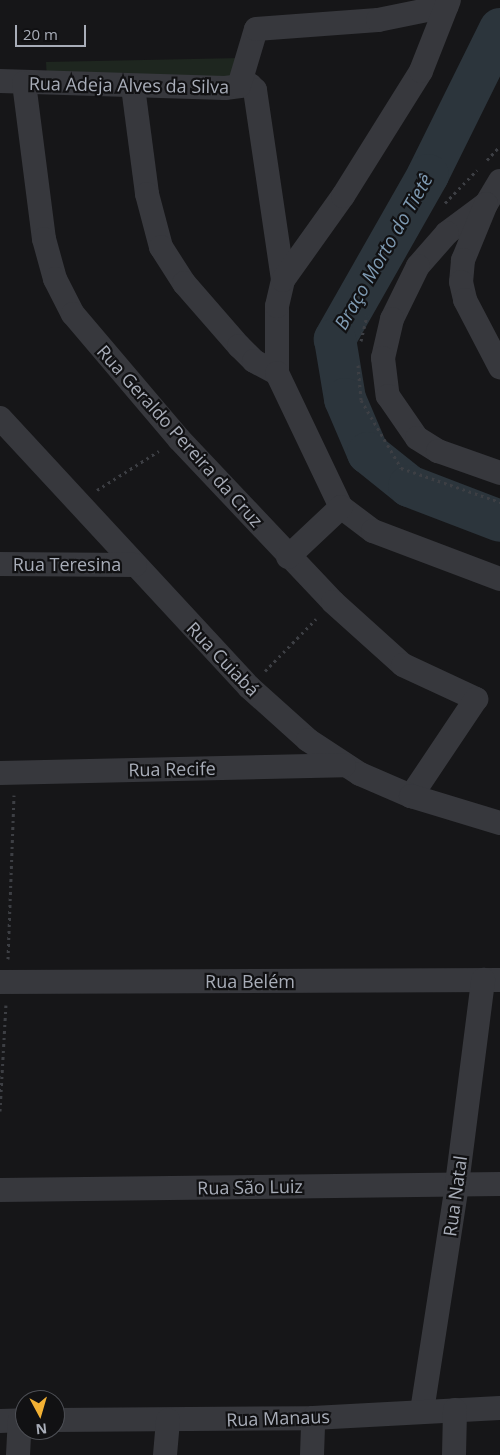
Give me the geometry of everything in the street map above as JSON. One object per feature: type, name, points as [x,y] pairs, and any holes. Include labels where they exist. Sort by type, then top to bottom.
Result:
[{"type":"street","points":[[448,3],[421,71],[343,196],[284,280],[277,306],[276,363],[341,507],[373,530],[500,580]]},
{"type":"street","points":[[284,280],[247,88],[256,29],[378,20],[448,3]]},
{"type":"street","name":"Rua Adeja Alves da Silva","points":[[0,81],[132,87],[247,88]]},
{"type":"street","name":"Rua Geraldo Pereira da Cruz","points":[[24,83],[37,198],[55,279],[73,314],[98,346],[179,439],[288,557],[333,602],[403,665],[476,699],[411,796]]},
{"type":"street","points":[[132,87],[147,194],[161,247],[184,283],[238,346],[254,361],[276,363]]},
{"type":"street","points":[[500,181],[486,204],[463,260],[461,282],[465,300],[500,367]]},
{"type":"street","points":[[486,204],[447,233],[418,266],[392,319],[383,358],[383,378],[392,406],[417,438],[438,450],[500,473]]},
{"type":"street","name":"Rua Cuiabá","points":[[0,418],[134,565],[249,687],[300,734],[344,765],[411,796],[500,824]]},
{"type":"street","points":[[288,557],[341,507]]},
{"type":"street","name":"Rua Teresina","points":[[0,564],[134,565]]},
{"type":"street","name":"Rua Recife","points":[[7,772],[344,765]]},
{"type":"street","name":"Rua Belém","points":[[4,982],[492,980]]},
{"type":"street","name":"Rua Natal","points":[[422,1410],[457,1184],[492,980]]},
{"type":"street","name":"Rua São Luiz","points":[[0,1190],[500,1184]]},
{"type":"street","name":"Rua Manaus","points":[[65,1420],[313,1418],[422,1410],[500,1408]]},
{"type":"street","points":[[454,1455],[455,1410]]},
{"type":"street","points":[[312,1455],[313,1418]]},
{"type":"street","points":[[165,1455],[168,1420]]},
{"type":"street","points":[[17,1440],[18,1455]]},
{"type":"path","points":[[78,502],[179,439]]},
{"type":"path","points":[[249,687],[333,602]]},
{"type":"path","points":[[0,1111],[7,772]]},
{"type":"shaded area","points":[[241,58],[234,81],[47,80],[46,62]]},
{"type":"waterway","name":"Braço Morto do Tietê","points":[[500,29],[428,175],[335,339],[345,399],[368,453],[409,486],[500,521]]}]
